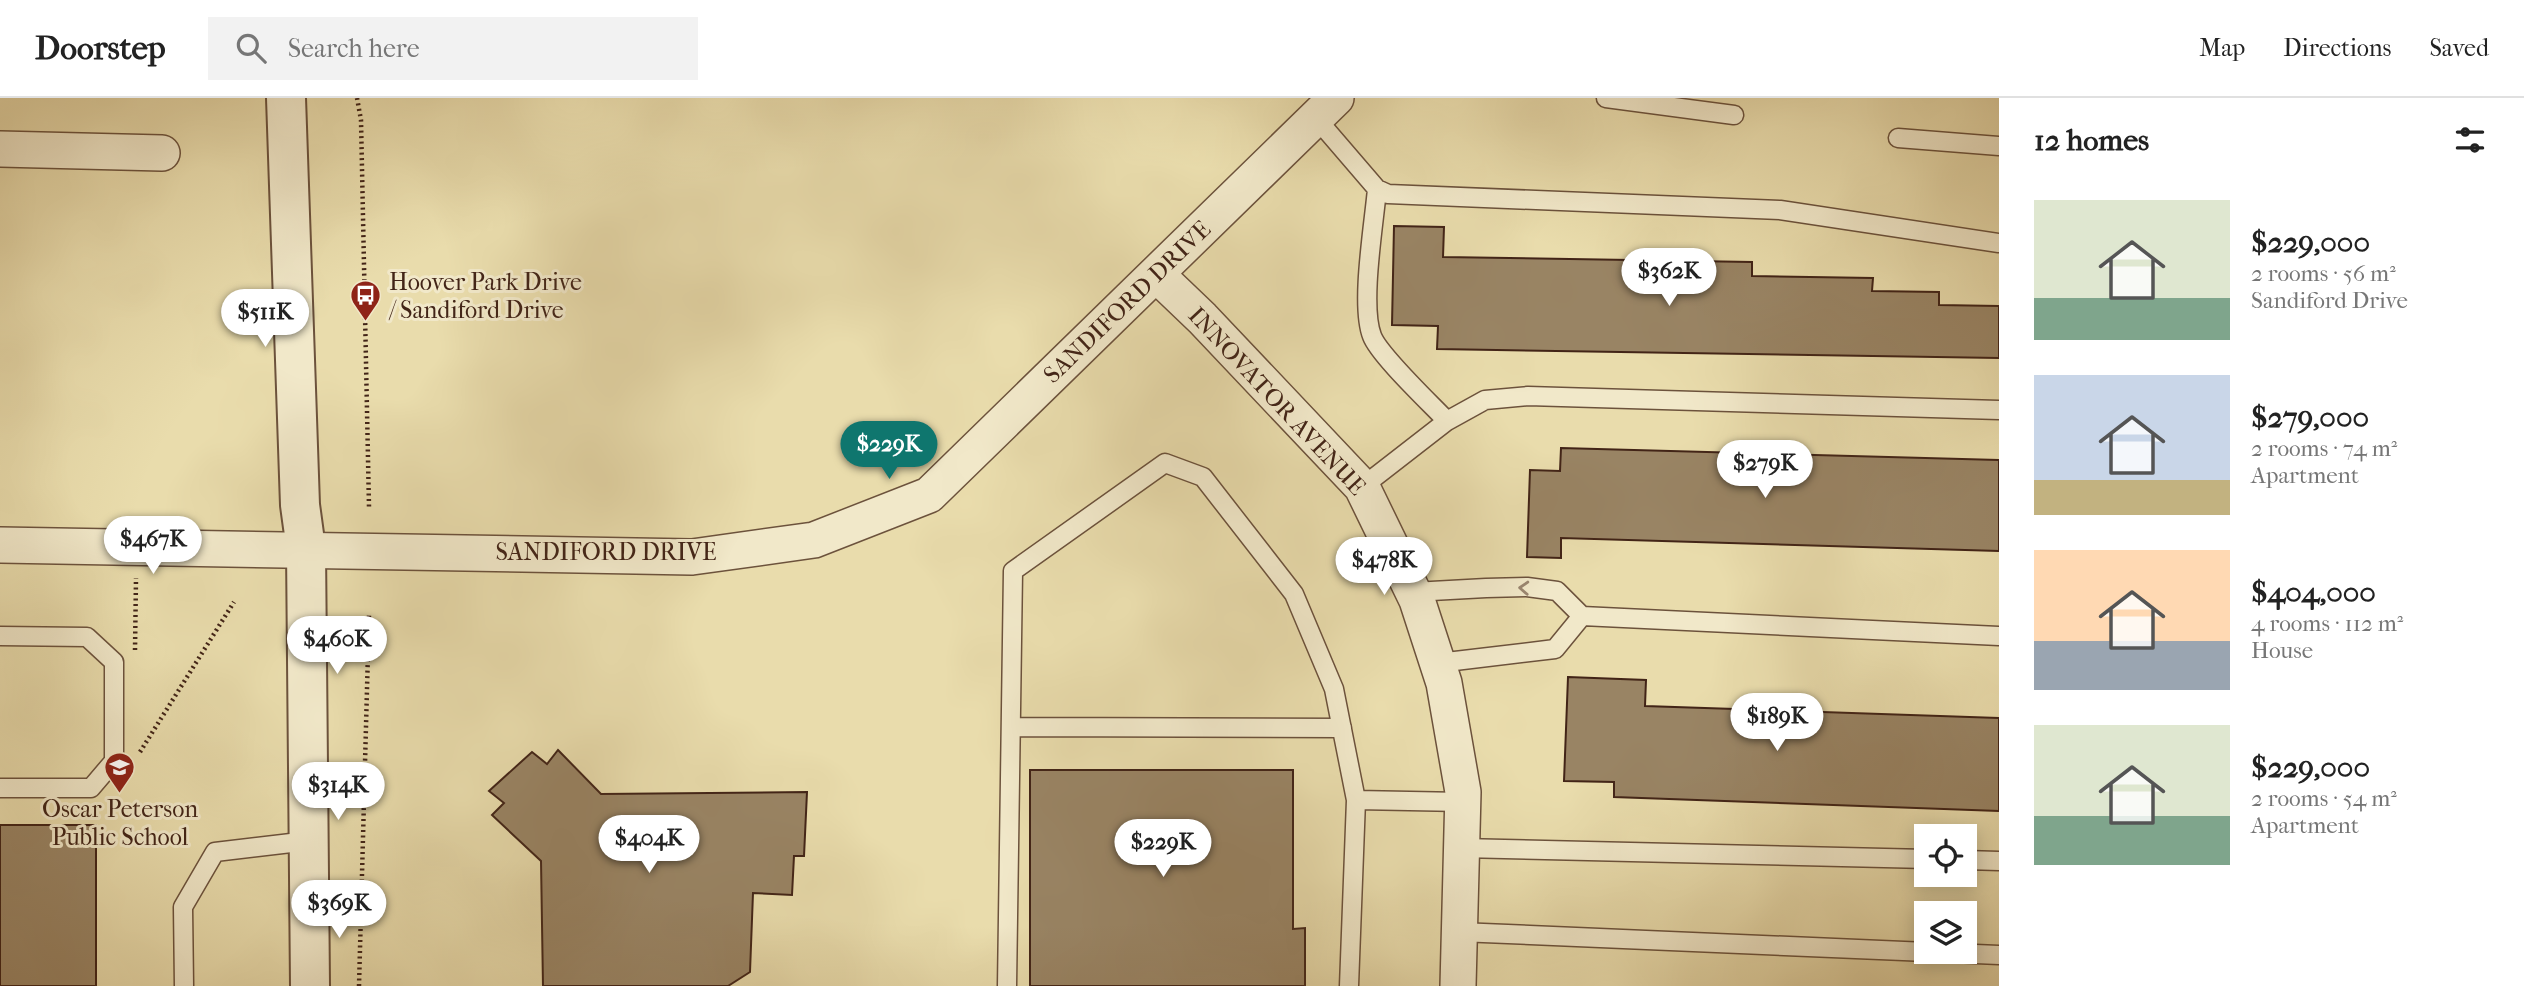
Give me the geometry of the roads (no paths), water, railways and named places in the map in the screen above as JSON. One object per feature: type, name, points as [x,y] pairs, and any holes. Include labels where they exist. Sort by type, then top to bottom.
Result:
[{"type":"street","points":[[286,98],[300,505],[306,550],[310,986]]},
{"type":"street","name":"SANDIFORD DRIVE","points":[[0,545],[692,557],[814,540],[929,495],[1156,274],[1322,105]]},
{"type":"street","points":[[0,149],[162,153]]},
{"type":"street","name":"INNOVATOR AVENUE","points":[[1156,274],[1202,318],[1362,487],[1413,592],[1444,683],[1463,792],[1458,986]]},
{"type":"lane","points":[[1606,98],[1734,115]]},
{"type":"lane","points":[[1322,105],[1377,189],[1388,194],[1780,210],[1999,243]]},
{"type":"lane","points":[[1898,138],[1999,146]]},
{"type":"lane","points":[[1377,189],[1367,307],[1372,337],[1447,421]]},
{"type":"lane","points":[[1362,487],[1447,421],[1485,400],[1528,396],[1999,410]]},
{"type":"lane","points":[[1007,986],[1013,571],[1165,463],[1203,477],[1294,594],[1334,689],[1356,800],[1349,986]]},
{"type":"lane","points":[[1413,592],[1513,587],[1556,591],[1582,616],[1999,636]]},
{"type":"lane","points":[[1438,663],[1556,649],[1582,616]]},
{"type":"lane","points":[[0,636],[87,637],[114,662],[114,761],[91,788],[0,788]]},
{"type":"lane","points":[[1011,727],[1342,728]]},
{"type":"lane","points":[[1356,800],[1463,802]]},
{"type":"lane","points":[[184,986],[183,907],[215,852],[308,841]]},
{"type":"lane","points":[[1461,848],[1914,859]]},
{"type":"lane","points":[[1977,860],[1999,861]]},
{"type":"lane","points":[[1459,932],[1914,951]]},
{"type":"lane","points":[[1977,954],[1999,955]]},
{"type":"place","name":"Hoover Park Drive / Sandiford Drive","points":[[366,323]]},
{"type":"place","name":"Oscar Peterson Public School","points":[[120,794]]}]
